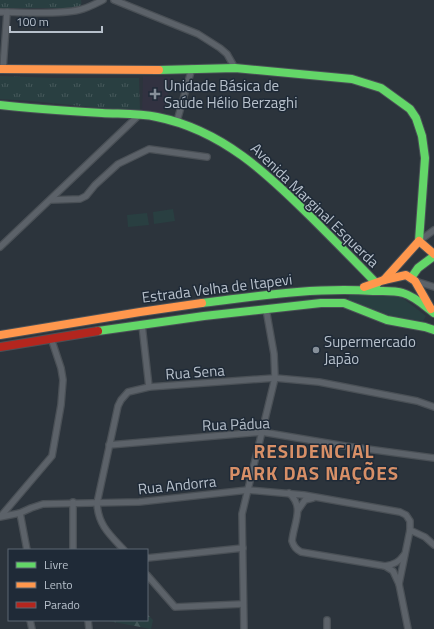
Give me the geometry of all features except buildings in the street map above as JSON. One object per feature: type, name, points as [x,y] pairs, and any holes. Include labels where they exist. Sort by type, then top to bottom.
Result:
[{"type":"main road","points":[[2,69],[139,70],[234,68],[352,79],[382,88],[402,102],[416,118],[425,151],[419,241],[381,282]]},
{"type":"main road","name":"Avenida Marginal Esquerda","points":[[0,105],[33,109],[155,116],[177,121],[200,129],[217,137],[244,155],[381,282]]},
{"type":"main road","points":[[413,280],[414,271],[434,255],[419,241]]},
{"type":"main road","points":[[356,290],[403,275],[413,280],[433,313]]},
{"type":"main road","name":"Estrada Velha de Itapevi","points":[[0,335],[127,314],[255,296],[319,290],[356,290],[403,293],[416,300],[433,313]]},
{"type":"main road","name":"Estrada Velha de Itapevi","points":[[0,348],[51,338],[204,316],[321,303],[344,303],[387,320],[434,330]]},
{"type":"street","points":[[0,12],[62,12],[78,10],[102,0]]},
{"type":"street","points":[[116,0],[198,34],[227,54],[234,68]]},
{"type":"street","points":[[2,69],[7,12]]},
{"type":"street","points":[[177,121],[192,68]]},
{"type":"street","points":[[0,247],[139,115]]},
{"type":"street","points":[[51,200],[80,200],[86,196],[95,185],[118,164],[149,149],[207,157]]},
{"type":"street","points":[[419,241],[434,230]]},
{"type":"street","points":[[413,280],[434,287]]},
{"type":"street","points":[[244,629],[242,514],[275,378],[274,354],[266,309]]},
{"type":"street","points":[[142,325],[149,387]]},
{"type":"street","points":[[0,516],[52,456],[62,405],[63,380],[61,368],[51,338]]},
{"type":"street","name":"Rua Sena","points":[[123,549],[100,522],[97,503],[118,406],[128,392],[149,387],[275,378],[319,382],[417,401],[434,407]]},
{"type":"street","name":"Rua Pádua","points":[[109,445],[262,432],[345,446],[434,458]]},
{"type":"street","name":"Rua Andorra","points":[[0,516],[20,513],[43,504],[73,502],[139,502],[248,490],[289,493],[400,512],[406,515],[410,521],[410,530]]},
{"type":"street","points":[[289,493],[295,499],[298,510]]},
{"type":"street","points":[[315,497],[305,500],[298,510],[292,541],[296,549],[301,552],[385,566],[393,565],[399,561],[406,551]]},
{"type":"street","points":[[73,502],[73,549]]},
{"type":"street","points":[[20,513],[27,549]]},
{"type":"street","points":[[399,584],[410,530],[425,537],[434,545]]},
{"type":"street","points":[[148,558],[243,548]]},
{"type":"street","points":[[385,566],[393,571],[399,584],[408,629]]},
{"type":"street","points":[[148,576],[174,607],[243,604]]},
{"type":"street","points":[[327,620],[327,629]]},
{"type":"shaded area","name":"Unidade Básica de Saúde Hélio Berzaghi","points":[[143,76],[171,77],[163,113],[142,112]]},
{"type":"green space","points":[[0,0],[81,0],[81,3],[77,8],[0,8]]},
{"type":"green space","points":[[0,76],[53,78],[139,78],[140,112],[0,99]]},
{"type":"green space","points":[[173,209],[175,221],[154,224],[153,212]]},
{"type":"green space","points":[[147,213],[149,225],[128,227],[127,215]]},
{"type":"green space","points":[[350,294],[400,296],[426,316],[423,321],[393,317],[347,301]]},
{"type":"green space","points":[[148,615],[153,620],[151,629],[108,621],[148,621]]},
{"type":"traffic: fast","points":[[159,70],[235,68],[352,79],[381,88],[410,109],[416,118],[422,136],[425,158],[419,241]]},
{"type":"traffic: fast","points":[[0,105],[51,110],[136,114],[181,123],[202,132],[223,143],[261,170],[296,202],[377,284]]},
{"type":"traffic: fast","points":[[411,278],[418,268],[434,256]]},
{"type":"traffic: fast","points":[[202,303],[309,291],[388,291],[407,294],[434,313]]},
{"type":"traffic: fast","points":[[98,331],[204,316],[321,303],[344,303],[387,320],[434,330]]},
{"type":"traffic: slow","points":[[0,69],[159,70]]},
{"type":"traffic: slow","points":[[419,241],[434,254]]},
{"type":"traffic: slow","points":[[384,280],[419,241]]},
{"type":"traffic: slow","points":[[364,287],[384,280],[406,275],[415,281],[431,309]]},
{"type":"traffic: slow","points":[[0,335],[202,303]]},
{"type":"traffic: jam","points":[[0,347],[98,331]]},
{"type":"place","name":"Unidade Básica de Saúde Hélio Berzaghi","points":[[155,94]]},
{"type":"place","name":"Supermercado Japão","points":[[316,350]]},
{"type":"district","name":"RESIDENCIAL PARK DAS NAÇÕES","points":[[314,461]]}]
